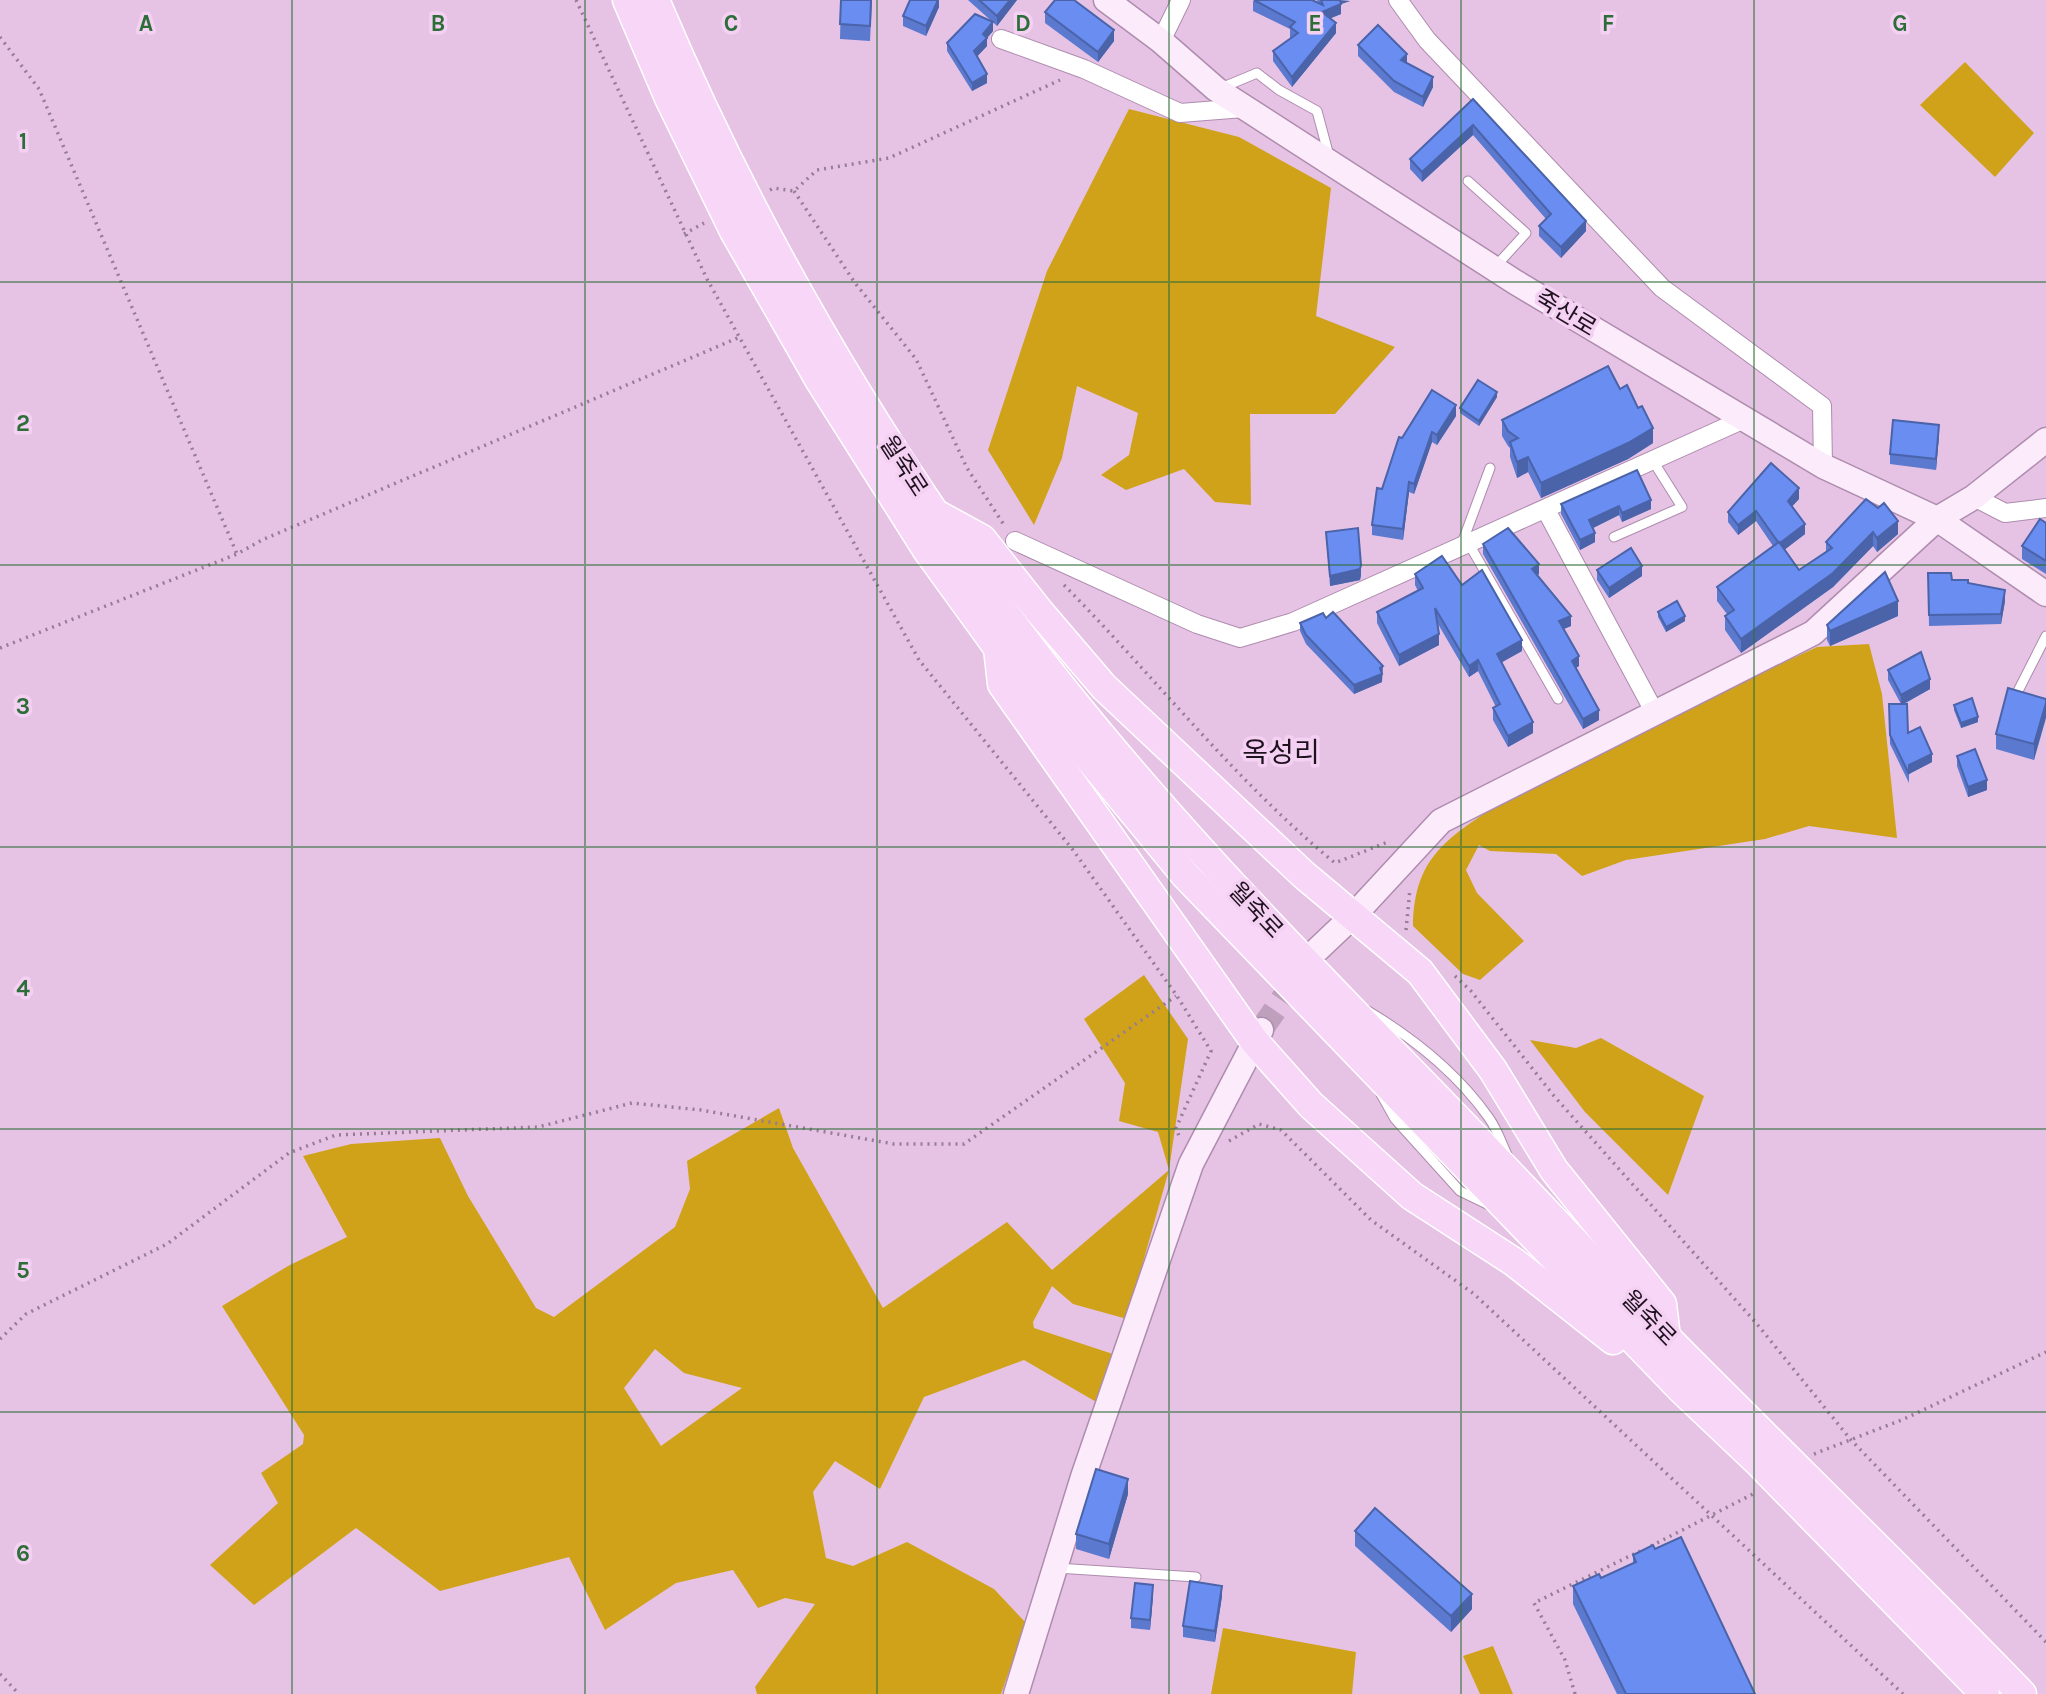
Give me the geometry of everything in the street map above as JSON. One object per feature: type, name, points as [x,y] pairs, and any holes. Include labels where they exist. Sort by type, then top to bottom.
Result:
[{"type":"main road","name":"월죽로","points":[[627,0],[669,98],[734,231],[807,358],[927,550],[998,648],[1185,875],[1524,1223],[1681,1389],[1757,1461],[1985,1694]]},
{"type":"main road","name":"월죽로","points":[[655,0],[743,192],[849,380],[934,513],[1012,622],[1111,748],[1327,986],[1666,1337],[2022,1694]]},
{"type":"main road","points":[[934,513],[982,538],[1039,611],[1104,687],[1304,875],[1420,972],[1458,1020],[1554,1170],[1662,1304],[1666,1337]]},
{"type":"main road","points":[[998,648],[1002,684],[1258,1036],[1311,1104],[1412,1196],[1514,1262],[1604,1331],[1650,1380],[1681,1389]]},
{"type":"street","name":"죽산로","points":[[1106,0],[1161,41],[1216,89],[1493,268],[1742,420],[1823,466],[1937,519],[2046,594]]},
{"type":"street","points":[[1161,41],[1181,0]]},
{"type":"street","points":[[1398,0],[1427,40],[1662,288],[1822,406],[1823,466]]},
{"type":"street","points":[[1001,39],[1084,69],[1180,113],[1244,108]]},
{"type":"street","points":[[1015,541],[1197,624],[1240,638],[1293,622],[1742,420]]},
{"type":"street","points":[[1317,950],[1354,915],[1441,821],[1812,633],[1937,519],[1974,497],[2046,440]]},
{"type":"street","points":[[1974,497],[2005,513],[2046,508]]},
{"type":"street","points":[[1546,510],[1655,713]]},
{"type":"street","points":[[1016,1694],[1083,1477],[1191,1164],[1258,1036]]},
{"type":"lane","points":[[1216,89],[1257,73],[1279,90],[1318,111],[1332,164]]},
{"type":"lane","points":[[1468,181],[1526,233],[1493,268]]},
{"type":"lane","points":[[1614,537],[1682,507],[1653,461]]},
{"type":"lane","points":[[1490,468],[1464,546],[1558,699]]},
{"type":"lane","points":[[2015,697],[2046,636]]},
{"type":"lane","points":[[1055,1568],[1196,1577]]},
{"type":"path","points":[[0,37],[39,89],[237,554]]},
{"type":"path","points":[[770,190],[774,188],[794,191],[817,170],[889,158],[1084,69]]},
{"type":"path","points":[[684,234],[706,222]]},
{"type":"path","points":[[0,648],[237,554],[262,540],[740,337]]},
{"type":"path","points":[[0,1339],[26,1314],[167,1244],[289,1153],[336,1135],[538,1127],[632,1103],[701,1110],[894,1144],[964,1144],[1177,996]]},
{"type":"path","points":[[1813,1455],[1904,1419],[2046,1352]]},
{"type":"path","points":[[1575,1694],[1565,1660],[1534,1603],[1755,1493]]},
{"type":"path","points":[[0,1674],[19,1694]]},
{"type":"shaded area","points":[[1965,62],[2034,133],[1995,177],[1920,105]]},
{"type":"shaded area","points":[[1129,109],[1239,137],[1331,188],[1316,316],[1395,347],[1335,414],[1250,414],[1251,505],[1215,502],[1184,469],[1126,490],[1101,475],[1129,455],[1138,413],[1077,386],[1062,458],[1034,525],[988,450],[1047,271]]},
{"type":"shaded area","points":[[1869,644],[1882,694],[1897,838],[1809,826],[1765,839],[1626,860],[1582,876],[1556,854],[1490,851],[1479,845],[1466,870],[1477,893],[1524,941],[1480,980],[1463,974],[1413,926],[1419,885],[1434,855],[1459,831],[1493,808],[1735,685],[1817,647]]},
{"type":"shaded area","points":[[1144,975],[1188,1039],[1169,1170],[1158,1132],[1119,1121],[1125,1083],[1084,1019]]},
{"type":"shaded area","points":[[1601,1038],[1704,1096],[1668,1195],[1585,1112],[1530,1040],[1576,1048]]},
{"type":"shaded area","points":[[779,1108],[793,1148],[883,1308],[1007,1222],[1052,1270],[1169,1170],[1127,1319],[1073,1304],[1052,1286],[1033,1322],[1034,1328],[1116,1355],[1098,1403],[1024,1360],[924,1397],[880,1489],[835,1461],[813,1492],[826,1558],[853,1566],[907,1542],[994,1589],[1026,1623],[1001,1694],[757,1694],[755,1687],[815,1604],[785,1598],[758,1608],[733,1570],[676,1583],[605,1630],[569,1557],[440,1591],[356,1528],[254,1605],[210,1565],[278,1503],[261,1473],[303,1444],[304,1435],[222,1306],[288,1266],[347,1237],[303,1156],[351,1144],[440,1138],[468,1196],[536,1308],[554,1317],[675,1227],[690,1189],[687,1161]],"holes":[[[655,1349],[684,1373],[742,1388],[661,1446],[624,1388]]]},
{"type":"shaded area","points":[[1223,1628],[1356,1652],[1352,1694],[1211,1694]]},
{"type":"shaded area","points":[[1493,1646],[1513,1694],[1480,1694],[1463,1656]]},
{"type":"building","points":[[841,0],[871,0],[870,26],[840,24]]},
{"type":"building","points":[[910,0],[938,0],[926,26],[903,16]]},
{"type":"building","points":[[979,0],[1010,0],[997,16]]},
{"type":"building","points":[[1055,0],[1074,0],[1114,30],[1098,52],[1045,12]]},
{"type":"building","points":[[1254,0],[1312,0],[1323,5],[1321,0],[1340,0],[1341,4],[1322,12],[1336,23],[1292,77],[1273,51],[1298,33],[1290,27],[1295,22]]},
{"type":"building","points":[[975,14],[993,22],[983,34],[987,38],[974,51],[987,74],[972,83],[947,43]]},
{"type":"building","points":[[1378,25],[1407,54],[1401,60],[1433,77],[1423,97],[1394,81],[1358,45]]},
{"type":"building","points":[[1473,99],[1586,221],[1561,247],[1539,226],[1551,214],[1473,125],[1422,172],[1410,159]]},
{"type":"building","points":[[1608,366],[1620,389],[1627,385],[1638,408],[1642,406],[1653,428],[1628,443],[1541,483],[1528,457],[1517,462],[1510,442],[1518,438],[1508,431],[1502,420]]},
{"type":"building","points":[[1478,380],[1497,392],[1479,421],[1460,408]]},
{"type":"building","points":[[1432,390],[1456,405],[1437,435],[1432,432],[1414,484],[1409,482],[1403,529],[1372,525],[1377,488],[1382,489],[1399,437],[1402,438]]},
{"type":"building","points":[[1893,420],[1939,425],[1936,459],[1890,454]]},
{"type":"building","points":[[1771,463],[1799,488],[1788,501],[1805,524],[1780,543],[1756,511],[1738,525],[1728,512]]},
{"type":"building","points":[[1637,470],[1651,500],[1622,513],[1619,506],[1589,520],[1595,533],[1580,540],[1561,504]]},
{"type":"building","points":[[1866,499],[1878,508],[1884,503],[1898,521],[1877,538],[1873,532],[1833,573],[1741,639],[1725,616],[1734,610],[1717,587],[1779,542],[1799,570],[1832,548],[1826,542]]},
{"type":"building","points":[[2040,519],[2046,523],[2046,561],[2022,546]]},
{"type":"building","points":[[1358,528],[1360,569],[1330,576],[1326,532]]},
{"type":"building","points":[[1508,528],[1539,564],[1532,569],[1571,616],[1559,621],[1579,656],[1572,661],[1599,710],[1583,719],[1483,544]]},
{"type":"building","points":[[1631,548],[1642,566],[1609,588],[1597,570]]},
{"type":"building","points":[[1442,556],[1462,585],[1482,570],[1522,640],[1497,654],[1533,722],[1508,736],[1493,708],[1500,704],[1478,660],[1469,666],[1435,608],[1439,634],[1399,655],[1377,612],[1423,588],[1415,574]]},
{"type":"building","points":[[1885,572],[1898,601],[1830,631],[1827,625]]},
{"type":"building","points":[[1928,573],[1951,573],[1952,580],[1968,580],[1968,583],[2005,590],[2001,614],[1929,615]]},
{"type":"building","points":[[1677,601],[1685,616],[1666,627],[1658,612]]},
{"type":"building","points":[[1333,612],[1383,666],[1380,668],[1382,674],[1354,685],[1306,635],[1300,623],[1323,613],[1326,618]]},
{"type":"building","points":[[1921,652],[1930,679],[1901,695],[1888,670]]},
{"type":"building","points":[[2008,688],[2046,699],[2034,744],[1996,734]]},
{"type":"building","points":[[1972,698],[1978,717],[1961,723],[1954,705]]},
{"type":"building","points":[[1889,704],[1907,704],[1908,733],[1920,727],[1932,754],[1909,765],[1909,774],[1890,735]]},
{"type":"building","points":[[1975,749],[1987,780],[1968,787],[1957,756]]},
{"type":"building","points":[[1096,1469],[1128,1479],[1109,1544],[1076,1534]]},
{"type":"building","points":[[1375,1508],[1472,1594],[1451,1616],[1355,1531]]},
{"type":"building","points":[[1681,1537],[1755,1694],[1626,1694],[1573,1586],[1599,1574],[1601,1578],[1636,1562],[1633,1555],[1653,1545],[1655,1549]]},
{"type":"building","points":[[1190,1581],[1222,1586],[1215,1631],[1183,1626]]},
{"type":"building","points":[[1135,1583],[1153,1585],[1150,1620],[1131,1618]]},
{"type":"tunnel","points":[[1261,1030],[1302,971]]},
{"type":"district","name":"옥성리","points":[[1281,752]]}]
